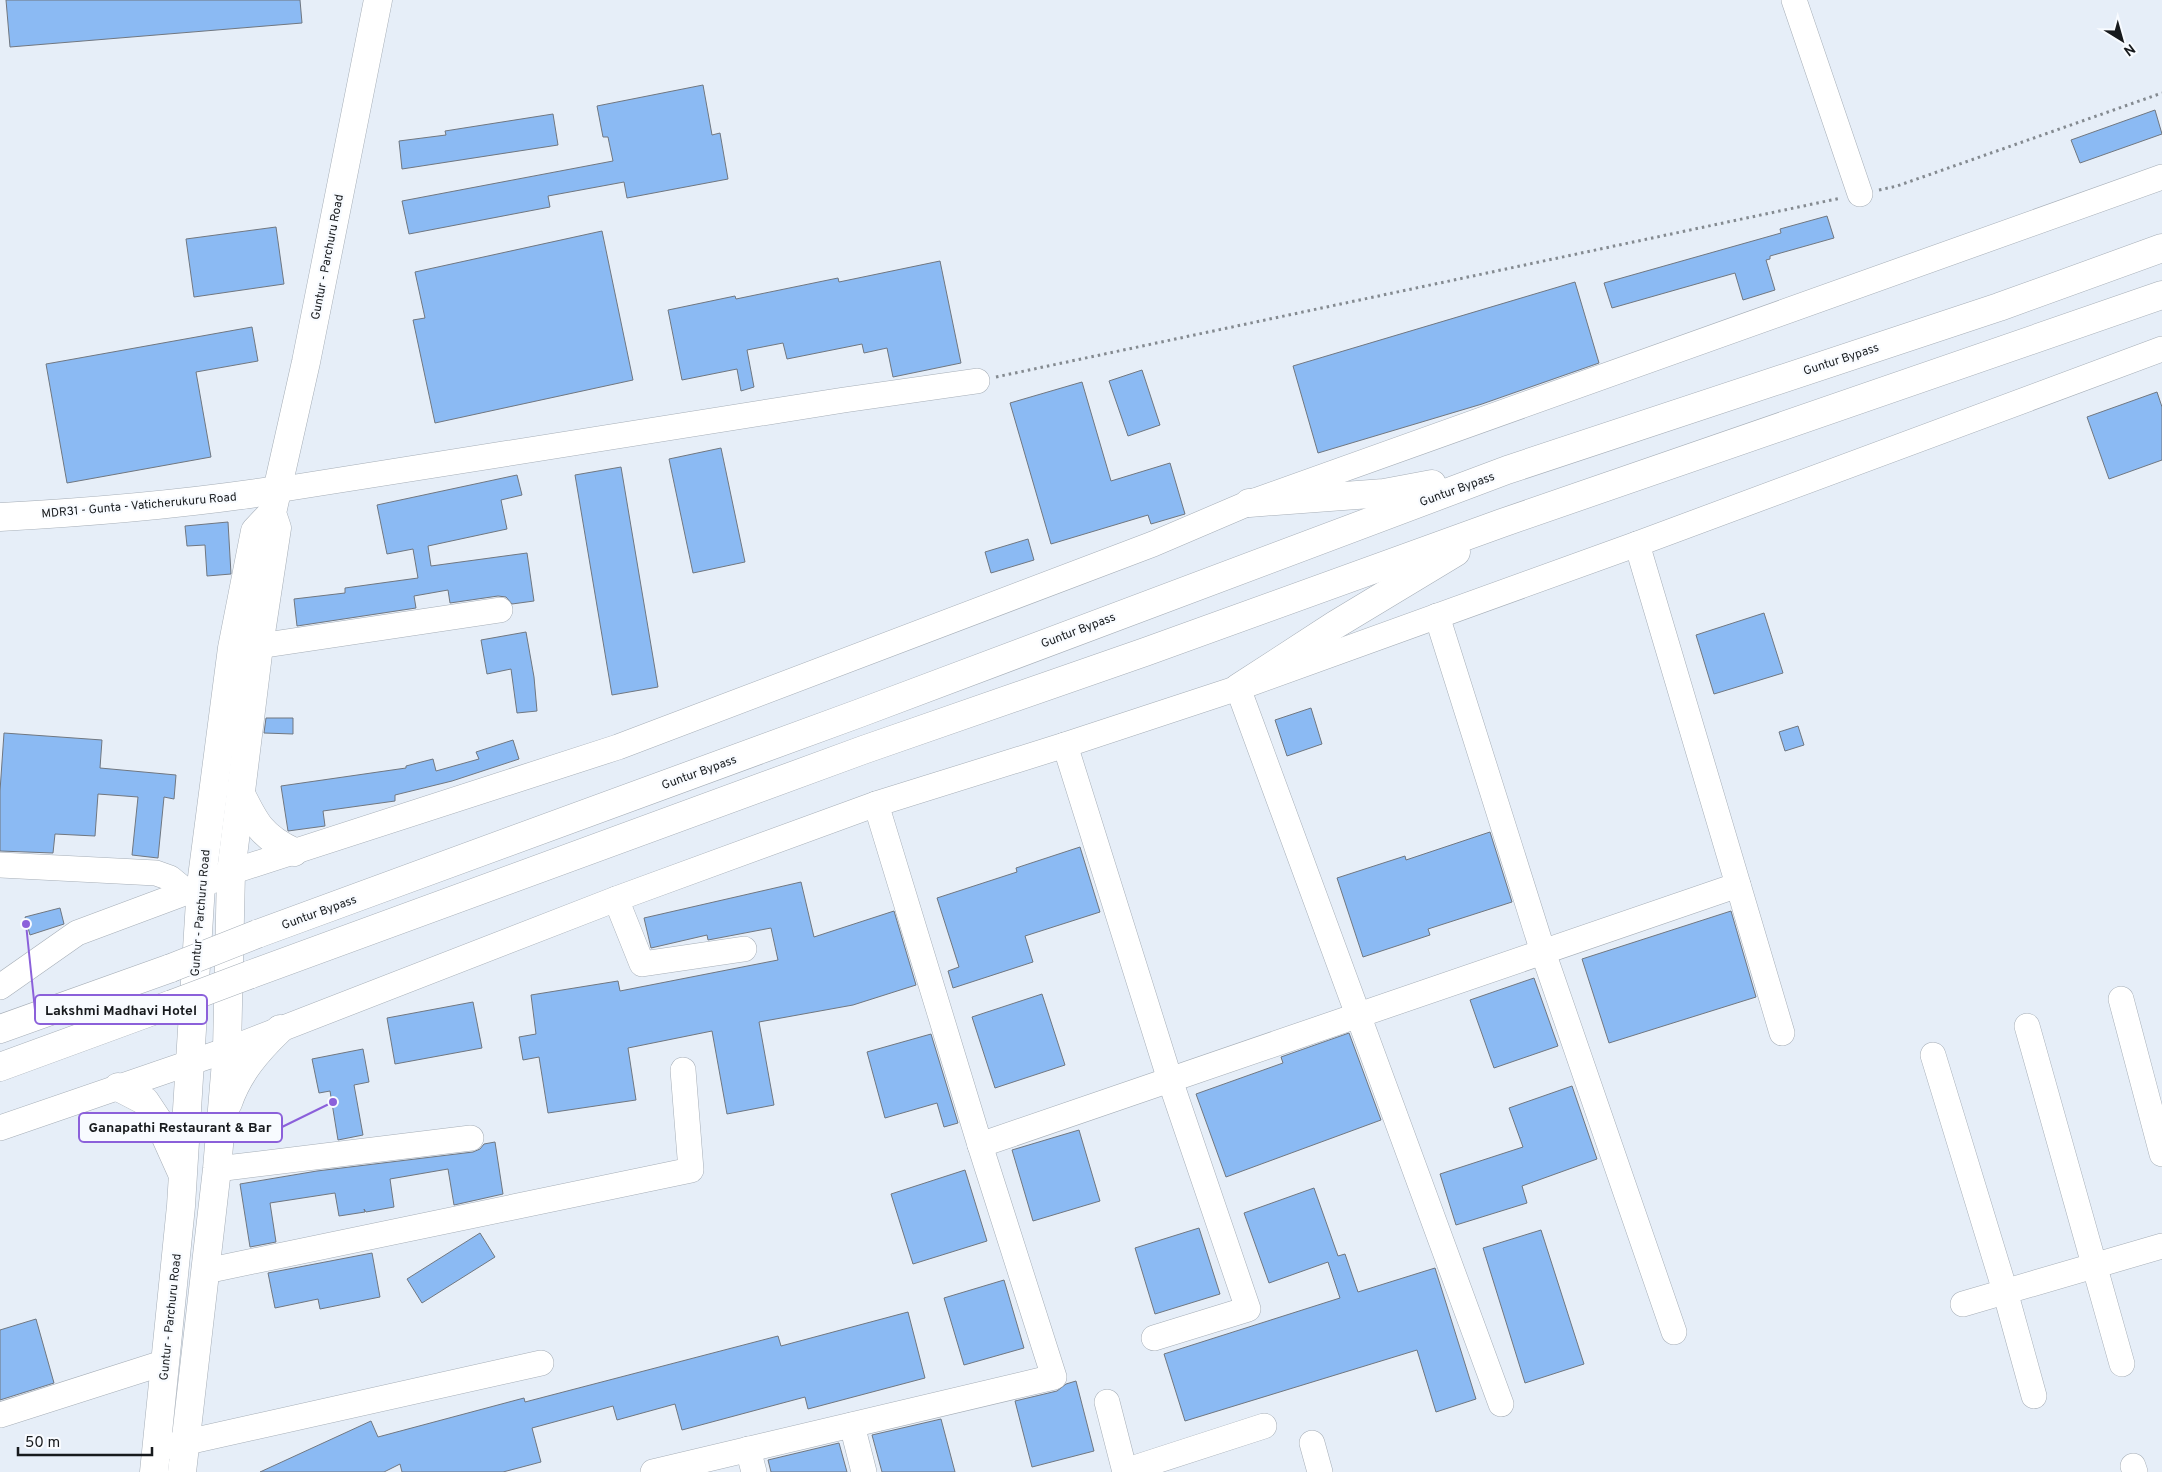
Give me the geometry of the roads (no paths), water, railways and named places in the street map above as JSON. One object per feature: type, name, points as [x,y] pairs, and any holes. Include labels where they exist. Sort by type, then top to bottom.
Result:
[{"type":"main road","name":"Guntur - Parchuru Road","points":[[182,1472],[217,1169],[227,1050],[231,872],[259,646],[277,528],[274,502],[312,334],[378,0]]},
{"type":"main road","name":"Guntur Bypass","points":[[0,1030],[860,713],[1507,470],[1999,307],[2162,248]]},
{"type":"main road","points":[[0,1067],[863,750],[1146,652],[1502,524],[2162,294]]},
{"type":"main road","points":[[1249,503],[1384,493],[1507,470]]},
{"type":"main road","name":"MDR31 - Gunta - Vaticherukuru Road","points":[[0,517],[84,512],[222,498],[274,502]]},
{"type":"main road","name":"Guntur - Parchuru Road","points":[[155,1461],[183,1177],[189,1063],[194,888],[232,648],[255,531],[274,502]]},
{"type":"main road","points":[[1238,688],[1336,625],[1502,524]]},
{"type":"main road","points":[[240,792],[253,818],[266,835],[275,843],[294,852]]},
{"type":"main road","points":[[221,1123],[231,1094],[245,1068],[260,1048],[280,1029]]},
{"type":"main road","points":[[118,1087],[145,1101],[159,1122],[183,1177]]},
{"type":"street","points":[[1794,0],[1860,194]]},
{"type":"street","points":[[0,987],[78,933],[231,872],[618,747],[1153,544],[1249,503],[2162,176]]},
{"type":"street","points":[[0,1128],[227,1050],[616,898],[876,804],[1238,688],[1637,544],[2162,349]]},
{"type":"street","points":[[274,502],[844,400],[977,381]]},
{"type":"street","points":[[1637,544],[1782,1034]]},
{"type":"street","points":[[259,646],[500,610]]},
{"type":"street","points":[[1437,616],[1543,952],[1674,1332]]},
{"type":"street","points":[[1238,688],[1501,1404]]},
{"type":"street","points":[[1065,745],[1170,1080],[1248,1309],[1154,1338]]},
{"type":"street","points":[[653,1472],[751,1461],[852,1425],[1054,1377],[980,1145],[876,804]]},
{"type":"street","points":[[0,864],[156,872],[194,888]]},
{"type":"street","points":[[980,1145],[1738,885]]},
{"type":"street","points":[[616,898],[642,964],[744,949]]},
{"type":"street","points":[[2121,999],[2162,1154]]},
{"type":"street","points":[[2027,1026],[2122,1364]]},
{"type":"street","points":[[1933,1055],[2005,1291],[2034,1396]]},
{"type":"street","points":[[206,1271],[691,1170],[683,1070]]},
{"type":"street","points":[[217,1169],[471,1138]]},
{"type":"street","points":[[1963,1304],[2162,1246]]},
{"type":"street","points":[[0,1415],[166,1362]]},
{"type":"street","points":[[155,1461],[186,1444],[541,1363]]},
{"type":"street","points":[[1107,1402],[1125,1471],[1264,1426]]},
{"type":"street","points":[[852,1425],[864,1472]]},
{"type":"street","points":[[1312,1443],[1320,1472]]},
{"type":"place","name":"Lakshmi Madhavi Hotel","points":[[26,924]]},
{"type":"place","name":"Ganapathi Restaurant & Bar","points":[[333,1102]]}]
